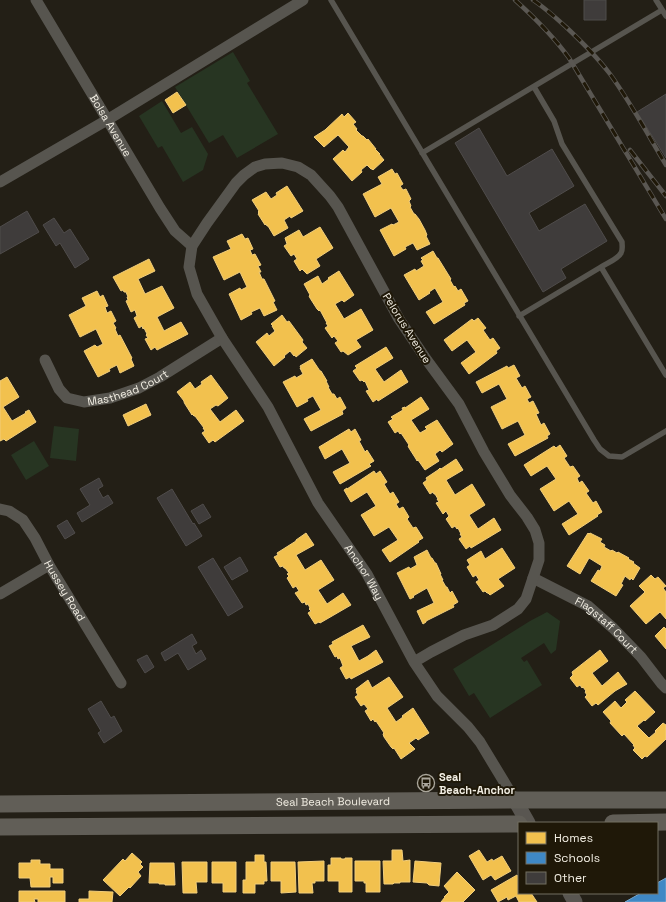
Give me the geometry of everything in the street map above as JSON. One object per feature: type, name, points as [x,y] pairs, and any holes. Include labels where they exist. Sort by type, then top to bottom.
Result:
[{"type":"main road","points":[[515,800],[527,822]]},
{"type":"main road","name":"Seal Beach Boulevard","points":[[0,804],[666,800]]},
{"type":"main road","points":[[0,826],[518,824]]},
{"type":"street","name":"Bolsa Avenue","points":[[36,0],[160,208],[175,230],[192,246]]},
{"type":"street","points":[[0,182],[107,120],[303,0]]},
{"type":"street","name":"Pelorus Avenue","points":[[222,338],[197,294],[189,267],[192,246],[236,183],[244,175],[255,167],[265,164],[282,163],[298,167],[311,175],[338,207],[399,319],[459,404],[484,452],[510,495],[535,530],[539,544],[539,560],[526,599],[518,610],[493,625],[464,635],[414,662]]},
{"type":"street","name":"Masthead Court","points":[[45,360],[59,389],[67,398],[84,402],[110,398],[139,388],[160,377],[222,338]]},
{"type":"street","name":"Anchor Way","points":[[222,338],[268,407],[318,503],[367,574],[414,662],[437,696],[468,727],[480,742],[515,800]]},
{"type":"street","name":"Hussey Road","points":[[0,509],[9,511],[22,520],[35,538],[49,565],[121,683]]},
{"type":"street","points":[[0,594],[49,565]]},
{"type":"street","name":"Flagstaff Court","points":[[533,578],[588,606],[613,628],[641,657],[661,684],[666,688]]},
{"type":"lane","points":[[331,0],[600,449],[609,456],[622,457],[666,431]]},
{"type":"lane","points":[[656,0],[666,16]]},
{"type":"lane","points":[[422,153],[662,10]]},
{"type":"lane","points":[[519,316],[617,257],[621,254],[622,249],[622,242],[562,144],[554,121],[534,87]]},
{"type":"lane","points":[[601,267],[666,375]]},
{"type":"green space","points":[[233,52],[250,81],[247,83],[278,134],[237,158],[223,135],[209,143],[175,87]]},
{"type":"green space","points":[[162,101],[181,133],[192,127],[208,154],[203,170],[183,182],[162,146],[158,148],[139,116]]},
{"type":"green space","points":[[54,426],[79,429],[76,461],[50,458]]},
{"type":"green space","points":[[34,441],[49,466],[26,480],[11,455]]},
{"type":"green space","points":[[547,612],[560,621],[556,650],[551,654],[544,643],[521,658],[524,662],[527,660],[542,685],[490,718],[474,693],[469,696],[453,669]]},
{"type":"building: Homes","points":[[177,92],[186,105],[173,113],[165,100]]},
{"type":"building: Homes","points":[[348,113],[356,122],[353,124],[357,129],[356,130],[367,140],[368,139],[384,160],[373,170],[367,165],[352,181],[333,159],[343,150],[345,152],[349,147],[338,135],[324,147],[314,137],[325,130],[342,114],[344,117]]},
{"type":"building: Homes","points":[[392,169],[395,174],[397,173],[403,184],[400,186],[403,190],[406,189],[411,199],[409,201],[410,207],[425,230],[430,244],[417,250],[413,243],[405,247],[406,249],[394,256],[380,230],[399,222],[391,208],[375,217],[363,194],[382,184],[378,177]]},
{"type":"building: Homes","points":[[287,186],[303,211],[284,220],[288,228],[274,236],[258,214],[259,211],[252,200],[266,192],[271,199],[277,195],[276,193]]},
{"type":"building: Homes","points":[[320,227],[333,248],[316,259],[320,266],[307,274],[302,269],[300,271],[294,261],[297,259],[294,254],[291,256],[284,246],[287,244],[285,238],[299,230],[303,237]]},
{"type":"building: Homes","points":[[242,234],[245,239],[248,238],[253,249],[250,250],[252,255],[255,254],[261,265],[258,266],[261,272],[259,272],[275,301],[273,302],[277,310],[264,316],[260,308],[251,312],[252,314],[241,320],[229,294],[240,288],[241,290],[247,287],[240,272],[224,280],[213,257],[231,249],[227,241]]},
{"type":"building: Homes","points":[[433,251],[451,279],[450,280],[454,287],[455,286],[458,291],[461,289],[468,301],[464,303],[465,305],[434,324],[426,312],[443,302],[435,288],[419,300],[404,275],[415,269],[416,271],[424,266],[421,258]]},
{"type":"building: Homes","points":[[149,259],[155,271],[138,279],[145,294],[162,286],[174,308],[157,317],[164,331],[181,322],[188,334],[157,350],[155,347],[151,350],[145,339],[148,338],[144,328],[143,329],[142,326],[139,328],[134,318],[137,316],[135,310],[131,312],[126,301],[128,300],[128,297],[126,292],[123,290],[121,291],[113,277]]},
{"type":"building: Homes","points":[[339,271],[354,295],[344,302],[342,300],[335,304],[344,319],[361,309],[373,330],[356,340],[361,347],[348,355],[343,351],[341,352],[335,343],[338,341],[334,336],[332,338],[325,328],[328,326],[327,323],[320,310],[319,311],[317,309],[310,298],[304,284],[318,276],[322,284]]},
{"type":"building: Homes","points":[[97,291],[100,297],[103,295],[108,306],[105,307],[107,313],[111,311],[116,321],[113,323],[116,328],[115,329],[118,336],[120,335],[132,358],[131,359],[134,366],[120,373],[117,365],[109,369],[110,371],[98,377],[84,351],[95,345],[97,347],[103,344],[96,329],[80,337],[69,315],[86,306],[82,298]]},
{"type":"building: Homes","points":[[282,315],[287,322],[289,321],[307,348],[296,357],[290,351],[274,366],[256,342],[267,333],[269,336],[275,331],[271,324]]},
{"type":"building: Homes","points":[[478,318],[486,328],[483,330],[490,340],[493,338],[500,348],[496,351],[497,353],[469,374],[461,363],[476,352],[467,340],[452,351],[444,340],[472,319],[474,321]]},
{"type":"building: Homes","points":[[386,347],[393,358],[375,369],[384,382],[401,370],[408,382],[378,401],[377,399],[373,402],[366,391],[369,390],[365,381],[360,381],[353,371],[357,368],[355,366]]},
{"type":"building: Homes","points":[[312,359],[327,381],[328,387],[332,394],[334,394],[337,399],[340,397],[346,408],[342,411],[343,414],[311,431],[304,419],[321,410],[313,396],[307,399],[308,401],[297,407],[283,382],[303,374],[300,366]]},
{"type":"building: Homes","points":[[514,365],[520,376],[516,378],[522,388],[525,386],[531,397],[527,399],[529,403],[533,401],[539,413],[536,414],[541,425],[544,423],[550,434],[547,436],[548,438],[515,456],[508,444],[525,435],[518,421],[502,429],[491,407],[507,399],[499,384],[482,393],[476,382],[507,366],[508,368]]},
{"type":"building: Homes","points":[[211,375],[228,398],[218,406],[216,405],[210,409],[220,422],[236,410],[244,421],[215,442],[213,440],[209,443],[202,433],[205,431],[204,428],[195,416],[192,415],[177,392],[190,382],[195,389],[202,384],[201,382]]},
{"type":"building: Homes","points":[[7,377],[19,397],[3,407],[12,421],[29,410],[36,422],[6,441],[4,439],[0,441],[0,381]]},
{"type":"building: Homes","points":[[421,397],[429,409],[411,420],[420,433],[427,429],[425,427],[437,420],[453,444],[442,452],[440,450],[435,454],[439,461],[425,470],[418,460],[417,461],[401,433],[400,434],[398,431],[395,433],[388,422],[393,419],[391,417],[403,410],[402,408],[405,408]]},
{"type":"building: Homes","points":[[146,404],[151,415],[128,426],[123,415]]},
{"type":"building: Homes","points":[[349,429],[351,432],[355,429],[365,452],[367,450],[374,461],[369,464],[371,466],[340,484],[333,472],[350,463],[342,449],[325,459],[319,447]]},
{"type":"building: Homes","points":[[560,445],[567,456],[564,458],[570,467],[573,466],[580,476],[577,478],[579,483],[582,481],[589,491],[586,493],[593,503],[596,501],[602,512],[569,535],[562,524],[578,514],[569,501],[554,511],[540,489],[556,479],[547,466],[531,476],[524,465],[554,446],[556,448]]},
{"type":"building: Homes","points":[[456,459],[463,470],[446,480],[455,495],[472,484],[485,505],[469,515],[478,529],[494,518],[501,530],[471,548],[470,546],[466,549],[459,539],[462,537],[458,528],[457,529],[455,526],[452,528],[446,519],[449,516],[446,511],[443,514],[436,503],[439,502],[435,494],[433,492],[430,494],[423,483],[427,480],[426,478]]},
{"type":"building: Homes","points":[[374,471],[376,474],[380,471],[387,482],[384,484],[390,494],[393,492],[399,502],[396,504],[399,509],[403,507],[409,517],[407,519],[413,528],[416,527],[423,538],[390,562],[382,550],[398,540],[389,527],[374,536],[361,515],[376,506],[367,492],[351,502],[344,490]]},
{"type":"building: Homes","points":[[306,533],[314,545],[296,555],[305,570],[321,560],[334,580],[318,590],[327,604],[343,593],[351,605],[320,623],[315,624],[308,613],[311,611],[308,604],[306,605],[305,602],[302,603],[295,593],[299,591],[296,586],[293,588],[287,578],[289,576],[287,574],[289,573],[283,566],[280,567],[274,557],[278,555],[277,553]]},
{"type":"building: Homes","points":[[588,533],[602,539],[600,542],[605,545],[604,547],[629,558],[628,559],[640,568],[633,580],[631,578],[630,580],[625,576],[621,584],[623,585],[616,596],[591,581],[598,570],[600,571],[602,566],[589,558],[580,574],[567,566]]},
{"type":"building: Homes","points":[[502,548],[515,568],[498,579],[504,586],[490,595],[485,591],[483,592],[476,582],[479,580],[476,575],[473,577],[467,567],[470,565],[467,560],[481,551],[485,559]]},
{"type":"building: Homes","points":[[427,550],[431,558],[436,563],[446,587],[450,593],[452,591],[458,602],[453,605],[454,607],[423,624],[417,611],[434,603],[427,588],[410,599],[397,573],[417,565],[414,557]]},
{"type":"building: Homes","points":[[651,575],[655,579],[658,577],[666,586],[663,588],[666,592],[666,619],[660,612],[646,624],[630,606],[645,592],[639,586]]},
{"type":"building: Homes","points":[[363,625],[370,637],[351,646],[359,661],[376,650],[383,662],[351,679],[350,677],[346,679],[340,668],[343,666],[340,658],[338,659],[337,656],[335,657],[329,646],[333,644],[332,642]]},
{"type":"building: Homes","points":[[664,627],[666,629],[666,649],[655,636]]},
{"type":"building: Homes","points":[[600,650],[608,661],[592,673],[602,686],[618,672],[627,684],[615,691],[598,705],[596,703],[592,706],[585,697],[587,695],[583,687],[582,688],[580,685],[577,687],[570,678],[573,675],[572,672]]},
{"type":"building: Homes","points":[[389,677],[403,697],[387,708],[396,722],[413,708],[429,733],[418,740],[416,738],[409,743],[415,749],[401,759],[384,737],[384,733],[376,721],[375,722],[373,719],[371,721],[365,711],[368,709],[364,704],[361,706],[355,697],[358,695],[356,689],[368,680],[372,688]]},
{"type":"building: Homes","points":[[635,691],[655,712],[637,726],[649,738],[663,723],[666,725],[666,739],[647,757],[645,756],[642,759],[633,750],[635,748],[634,745],[624,734],[622,736],[610,723],[611,721],[603,712],[615,701],[621,708],[627,702],[625,700]]},
{"type":"building: Homes","points":[[392,850],[402,850],[403,861],[410,860],[410,882],[384,884],[383,861],[392,861]]},
{"type":"building: Homes","points":[[479,850],[487,862],[492,859],[493,861],[502,856],[511,871],[495,880],[491,875],[483,880],[469,856]]},
{"type":"building: Homes","points":[[132,853],[142,862],[140,864],[143,867],[138,872],[141,876],[120,896],[103,880],[123,859],[125,861]]},
{"type":"building: Homes","points":[[255,855],[264,855],[267,881],[264,881],[264,884],[255,884],[255,893],[243,893],[243,880],[246,880],[246,862],[255,862]]},
{"type":"building: Homes","points":[[331,858],[352,858],[352,892],[339,892],[339,881],[328,881],[328,865],[331,865]]},
{"type":"building: Homes","points":[[31,860],[40,860],[40,864],[50,864],[50,869],[63,869],[63,883],[53,883],[53,877],[50,877],[50,887],[31,887],[30,878],[19,878],[19,863],[31,863]]},
{"type":"building: Homes","points":[[324,861],[324,881],[315,881],[315,883],[312,883],[313,893],[299,893],[298,862]]},
{"type":"building: Homes","points":[[355,861],[380,861],[380,892],[366,892],[366,883],[364,883],[364,881],[355,881]]},
{"type":"building: Homes","points":[[415,861],[441,863],[439,886],[413,882]]},
{"type":"building: Homes","points":[[182,862],[207,862],[207,882],[196,882],[197,893],[183,893]]},
{"type":"building: Homes","points":[[212,862],[236,862],[236,892],[223,892],[223,883],[212,883]]},
{"type":"building: Homes","points":[[271,862],[295,862],[296,892],[281,893],[281,881],[271,881]]},
{"type":"building: Homes","points":[[150,863],[174,863],[175,885],[149,883]]},
{"type":"building: Homes","points":[[457,872],[475,890],[463,902],[441,902],[449,892],[444,886]]},
{"type":"building: Homes","points":[[517,875],[518,894],[532,894],[537,902],[519,902],[516,896],[508,900],[507,897],[498,902],[491,890]]},
{"type":"building: Homes","points":[[19,891],[65,891],[65,902],[38,902],[38,899],[34,899],[35,902],[19,902]]},
{"type":"building: Homes","points":[[89,891],[113,892],[112,902],[79,902],[79,899],[89,899]]},
{"type":"building: Schools","points":[[666,878],[665,902],[625,902],[639,894],[658,894],[658,882]]},
{"type":"building: Other","points":[[584,0],[606,0],[606,20],[584,20]]},
{"type":"building: Other","points":[[666,94],[666,158],[637,112]]},
{"type":"building: Other","points":[[479,128],[507,176],[552,149],[574,186],[529,213],[539,231],[585,204],[607,241],[561,269],[566,278],[543,292],[455,143]]},
{"type":"building: Other","points":[[27,211],[39,232],[0,254],[0,227]]},
{"type":"building: Other","points":[[54,218],[64,233],[70,229],[89,259],[75,268],[60,243],[56,246],[43,225]]},
{"type":"building: Other","points":[[99,478],[103,486],[98,489],[103,498],[108,495],[113,503],[82,522],[77,513],[90,505],[80,489]]},
{"type":"building: Other","points":[[172,489],[202,536],[186,546],[157,498]]},
{"type":"building: Other","points":[[203,504],[211,517],[199,524],[191,511]]},
{"type":"building: Other","points":[[67,520],[75,533],[65,539],[57,526]]},
{"type":"building: Other","points":[[240,557],[248,571],[232,580],[224,567]]},
{"type":"building: Other","points":[[213,558],[243,607],[228,616],[198,567]]},
{"type":"building: Other","points":[[192,634],[197,643],[192,646],[196,654],[201,650],[206,659],[188,670],[178,653],[165,661],[161,653]]},
{"type":"building: Other","points":[[147,655],[154,667],[145,673],[137,660]]},
{"type":"building: Other","points":[[101,701],[111,718],[114,716],[122,731],[104,743],[98,733],[101,731],[88,709]]},
{"type":"railway","points":[[515,0],[544,28],[569,58],[666,219]]},
{"type":"railway","points":[[533,0],[566,27],[610,74],[625,96],[666,165]]},
{"type":"railway","points":[[630,150],[666,196]]},
{"type":"place","name":"Seal Beach-Anchor","points":[[426,783]]}]
